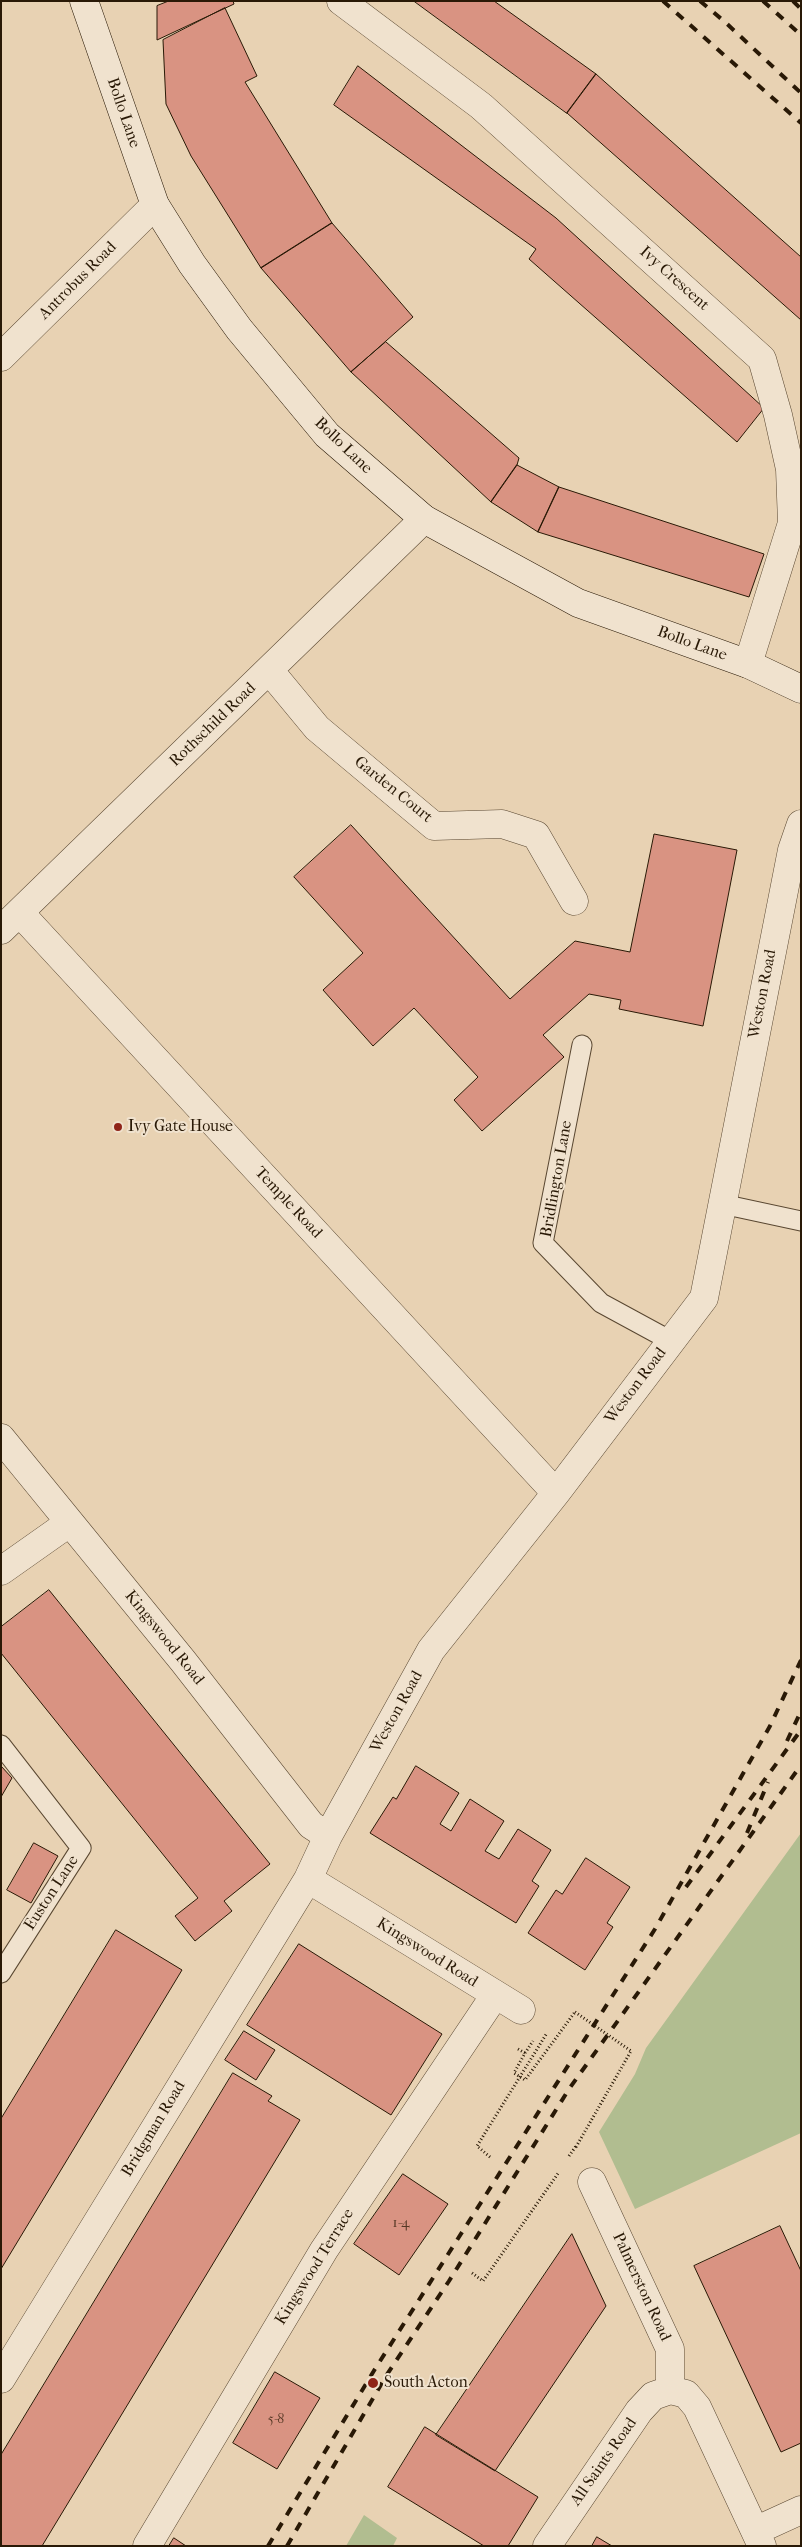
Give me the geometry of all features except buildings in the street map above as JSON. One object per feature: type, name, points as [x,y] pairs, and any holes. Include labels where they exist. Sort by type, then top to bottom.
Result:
[{"type":"street","name":"Bollo Lane","points":[[84,1],[155,205],[192,264],[238,329],[327,435],[424,519],[578,603],[748,664],[801,689]]},
{"type":"street","name":"Ivy Crescent","points":[[341,1],[481,106],[762,359],[778,415],[790,469],[792,523],[748,664]]},
{"type":"street","name":"Antrobus Road","points":[[1,357],[155,205]]},
{"type":"street","name":"Rothschild Road","points":[[11,921],[424,519]]},
{"type":"street","name":"Garden Court","points":[[269,670],[317,728],[434,826],[502,824],[536,835],[574,901]]},
{"type":"street","name":"Weston Road","points":[[308,1879],[328,1836],[432,1650],[556,1493],[704,1298],[792,850],[801,824]]},
{"type":"street","name":"Temple Road","points":[[11,921],[556,1493]]},
{"type":"street","name":"Kingswood Road","points":[[1,1438],[183,1661],[311,1825],[328,1836]]},
{"type":"street","points":[[1,1571],[69,1523]]},
{"type":"street","name":"Kingswood Road","points":[[308,1879],[521,2010]]},
{"type":"street","name":"Bridgman Road","points":[[1,2379],[308,1879]]},
{"type":"street","name":"Kingswood Terrace","points":[[147,2546],[324,2250],[495,1995]]},
{"type":"street","name":"Palmerston Road","points":[[592,2182],[670,2349],[670,2390]]},
{"type":"street","points":[[670,2390],[686,2394],[697,2407],[758,2539],[801,2510]]},
{"type":"street","name":"All Saints Road","points":[[547,2546],[639,2411],[653,2396],[670,2390]]},
{"type":"lane","name":"Bridlington Lane","points":[[582,1045],[543,1243],[602,1303],[671,1341]]},
{"type":"lane","points":[[722,1204],[801,1220]]},
{"type":"lane","name":"Euston Lane","points":[[1,1745],[81,1848],[1,1973]]},
{"type":"path","points":[[536,2037],[514,2073],[525,2080],[575,2012],[631,2051],[589,2124]]},
{"type":"path","points":[[490,2157],[477,2146],[548,2032]]},
{"type":"path","points":[[518,2049],[525,2053]]},
{"type":"path","points":[[472,2273],[483,2281],[559,2173]]},
{"type":"green space","points":[[801,1833],[801,2133],[635,2209],[599,2132],[635,2074],[646,2048]]},
{"type":"green space","points":[[364,2515],[397,2538],[393,2546],[346,2546]]},
{"type":"railway","points":[[663,1],[801,123]]},
{"type":"railway","points":[[700,1],[801,93]]},
{"type":"railway","points":[[763,1],[801,35]]},
{"type":"railway","points":[[793,1],[801,9]]},
{"type":"railway","points":[[268,2546],[375,2369],[655,1929],[770,1726],[801,1660]]},
{"type":"railway","points":[[787,1741],[801,1711]]},
{"type":"railway","points":[[686,1887],[801,1730]]},
{"type":"railway","points":[[287,2546],[386,2376],[449,2281],[569,2089],[801,1765]]},
{"type":"railway","points":[[747,1833],[768,1782]]},
{"type":"place","name":"Ivy Gate House","points":[[118,1127]]},
{"type":"place","name":"South Acton","points":[[373,2383]]}]
